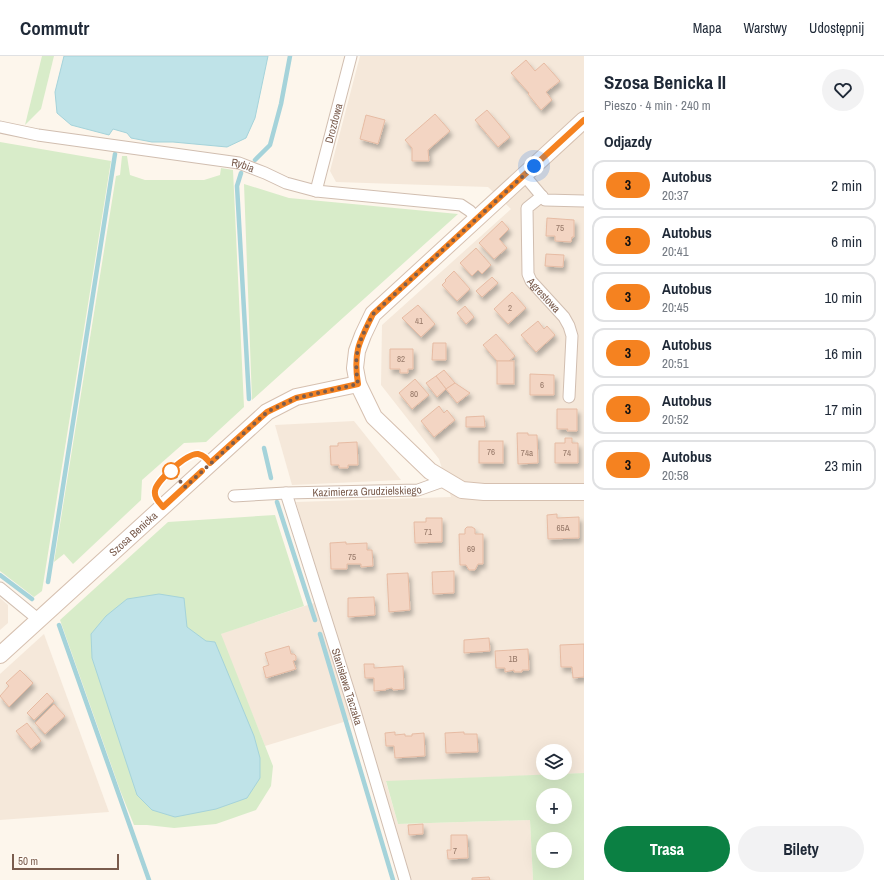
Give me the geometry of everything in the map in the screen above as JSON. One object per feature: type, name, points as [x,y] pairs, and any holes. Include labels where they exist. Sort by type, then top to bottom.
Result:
[{"type":"street","name":"Drozdowa","points":[[316,191],[351,56]]},
{"type":"street","points":[[358,384],[356,368],[357,351],[362,334],[373,314],[584,120]]},
{"type":"street","name":"Rybia","points":[[0,127],[38,136],[239,163],[286,183],[316,191],[461,204],[477,219]]},
{"type":"street","points":[[524,175],[545,200],[584,201]]},
{"type":"street","name":"Agrestowa","points":[[542,196],[527,208],[528,274],[532,281],[564,317],[569,326],[572,336],[569,397]]},
{"type":"street","name":"Szosa Benicka","points":[[0,655],[267,412],[296,398],[358,384]]},
{"type":"street","name":"Kazimierza Grudzielskiego","points":[[358,384],[374,417],[430,471],[462,490],[484,492],[584,492]]},
{"type":"street","name":"Kazimierza Grudzielskiego","points":[[234,496],[418,490],[446,480]]},
{"type":"street","name":"Stanisława Taczaka","points":[[286,494],[355,711],[405,880]]},
{"type":"street","points":[[0,588],[41,618]]},
{"type":"shaded area","points":[[360,56],[584,56],[584,773],[572,774],[572,744],[536,744],[536,775],[386,782],[398,824],[530,820],[533,880],[410,880],[360,717],[265,746],[220,634],[323,600],[296,502],[451,497],[439,459],[381,385],[382,325],[511,209],[488,187],[336,182],[330,171]]},
{"type":"shaded area","points":[[354,421],[401,480],[292,485],[275,425]]},
{"type":"shaded area","points":[[0,598],[8,605],[8,623],[0,630]]},
{"type":"shaded area","points":[[44,634],[109,812],[0,820],[0,674]]},
{"type":"green space","points":[[42,56],[54,56],[41,109],[25,125]]},
{"type":"green space","points":[[0,142],[111,161],[42,591],[34,597],[0,571]]},
{"type":"green space","points":[[122,156],[127,156],[130,175],[145,180],[204,180],[220,175],[221,168],[233,170],[244,407],[206,442],[184,443],[142,480],[141,500],[73,564],[64,554],[54,562],[116,176],[120,175]]},
{"type":"green space","points":[[244,184],[289,198],[458,214],[252,400]]},
{"type":"green space","points":[[275,515],[304,606],[221,634],[273,766],[271,786],[256,810],[216,824],[174,828],[134,825],[120,790],[60,620],[168,522]]},
{"type":"green space","points":[[572,773],[584,773],[584,880],[533,880],[530,820],[398,824],[386,781],[536,775],[536,780],[572,780]]},
{"type":"water","points":[[64,56],[268,56],[255,118],[246,138],[227,147],[173,142],[152,142],[131,138],[127,133],[113,129],[109,135],[71,125],[57,113],[55,92]]},
{"type":"water","points":[[159,594],[184,598],[187,627],[206,641],[215,642],[254,736],[260,758],[260,778],[247,798],[216,809],[175,817],[152,810],[137,795],[92,658],[91,634],[106,616],[127,599]]},
{"type":"building","points":[[526,60],[535,71],[544,63],[560,81],[546,92],[552,100],[541,110],[528,94],[529,93],[511,73]]},
{"type":"building","points":[[487,110],[510,137],[498,147],[475,120]]},
{"type":"building","points":[[435,114],[450,131],[428,150],[429,161],[412,161],[412,148],[405,140]]},
{"type":"building","points":[[366,115],[385,120],[378,144],[360,139]]},
{"type":"building","points":[[547,218],[574,220],[574,237],[572,237],[571,242],[555,241],[555,236],[546,236]]},
{"type":"building","points":[[502,221],[509,229],[499,239],[507,248],[494,259],[479,243]]},
{"type":"building","points":[[476,248],[491,265],[482,274],[478,270],[472,276],[460,263]]},
{"type":"building","points":[[546,254],[564,255],[563,267],[545,266]]},
{"type":"building","points":[[454,271],[470,289],[457,301],[442,285]]},
{"type":"building","points":[[492,277],[498,283],[482,297],[476,291]]},
{"type":"building","points":[[512,292],[526,308],[508,324],[494,309]]},
{"type":"building","points":[[418,305],[435,324],[421,337],[402,318]]},
{"type":"building","points":[[465,306],[474,317],[466,324],[457,313]]},
{"type":"building","points":[[538,321],[544,329],[547,326],[555,335],[536,352],[521,335]]},
{"type":"building","points":[[496,334],[515,356],[509,361],[497,361],[483,345]]},
{"type":"building","points":[[433,343],[446,343],[446,360],[432,360]]},
{"type":"building","points":[[390,349],[413,349],[413,369],[408,369],[408,373],[400,373],[400,369],[390,369]]},
{"type":"building","points":[[497,361],[514,361],[514,384],[497,384]]},
{"type":"building","points":[[444,370],[455,383],[446,389],[436,376]]},
{"type":"building","points":[[530,374],[554,375],[554,395],[530,395]]},
{"type":"building","points":[[436,376],[446,389],[437,397],[426,383]]},
{"type":"building","points":[[415,379],[429,395],[412,409],[399,393]]},
{"type":"building","points":[[455,383],[470,393],[457,403],[446,389]]},
{"type":"building","points":[[439,406],[444,413],[447,410],[455,420],[434,437],[421,421]]},
{"type":"building","points":[[557,409],[577,409],[577,431],[557,429]]},
{"type":"building","points":[[484,416],[485,427],[466,427],[466,417]]},
{"type":"building","points":[[517,433],[537,435],[538,463],[518,464]]},
{"type":"building","points":[[565,438],[572,438],[572,443],[578,443],[578,463],[555,463],[555,443],[565,443]]},
{"type":"building","points":[[479,441],[503,441],[503,463],[479,463]]},
{"type":"building","points":[[357,442],[358,465],[348,465],[348,468],[339,468],[339,465],[331,465],[330,446],[338,446],[338,443]]},
{"type":"building","points":[[557,514],[557,518],[579,517],[579,538],[548,539],[547,515]]},
{"type":"building","points":[[426,518],[442,518],[442,542],[415,543],[414,522],[426,522]]},
{"type":"building","points":[[467,527],[472,527],[475,529],[475,534],[483,534],[483,564],[478,564],[475,570],[469,570],[466,565],[460,565],[459,534],[465,534],[465,529]]},
{"type":"building","points":[[346,542],[346,544],[367,543],[367,550],[372,550],[373,566],[361,567],[361,564],[347,564],[347,569],[331,569],[330,543]]},
{"type":"building","points":[[454,571],[454,593],[433,594],[432,572]]},
{"type":"building","points":[[408,573],[410,610],[389,612],[387,574]]},
{"type":"building","points":[[374,597],[375,615],[348,617],[348,598]]},
{"type":"building","points":[[489,638],[490,651],[464,653],[464,640]]},
{"type":"building","points":[[584,644],[584,677],[573,678],[572,667],[561,667],[560,645]]},
{"type":"building","points":[[289,646],[291,654],[296,656],[296,660],[293,661],[296,669],[266,678],[263,667],[269,665],[265,653]]},
{"type":"building","points":[[528,649],[529,670],[522,670],[522,672],[514,672],[514,670],[505,672],[505,668],[496,668],[495,651]]},
{"type":"building","points":[[364,664],[374,664],[374,668],[403,666],[404,689],[393,690],[392,688],[374,691],[374,678],[365,678]]},
{"type":"building","points":[[20,670],[33,683],[9,707],[0,696],[9,686],[6,683]]},
{"type":"building","points":[[47,693],[54,701],[34,720],[27,713]]},
{"type":"building","points":[[54,704],[65,716],[45,734],[35,723]]},
{"type":"building","points":[[27,723],[41,741],[31,749],[16,731]]},
{"type":"building","points":[[395,732],[395,735],[405,734],[405,736],[424,733],[425,756],[395,758],[394,746],[386,746],[385,733]]},
{"type":"building","points":[[464,732],[464,734],[477,734],[478,752],[446,753],[445,733]]},
{"type":"building","points":[[423,824],[423,834],[409,835],[408,825]]},
{"type":"building","points":[[451,835],[467,835],[468,858],[448,859],[447,850],[451,850]]},
{"type":"building","points":[[489,877],[490,880],[472,880],[472,878]]},
{"type":"waterway","points":[[255,160],[270,145],[281,104],[290,56]]},
{"type":"waterway","points":[[48,582],[115,154]]},
{"type":"waterway","points":[[241,173],[237,186],[249,399]]},
{"type":"waterway","points":[[264,448],[271,478]]},
{"type":"waterway","points":[[277,502],[315,620]]},
{"type":"waterway","points":[[0,575],[32,599]]},
{"type":"waterway","points":[[59,625],[149,880]]},
{"type":"waterway","points":[[320,634],[393,880]]},
{"type":"bus line","name":"3","points":[[202,471],[163,507],[157,500],[154,491],[158,483],[191,455],[198,454],[204,456],[210,463],[267,412],[296,398],[358,384],[356,368],[357,351],[362,334],[373,314],[584,120]]},
{"type":"route","points":[[171,471],[185,487],[267,412],[296,398],[358,384],[356,368],[357,351],[362,334],[373,314],[534,166]]}]
